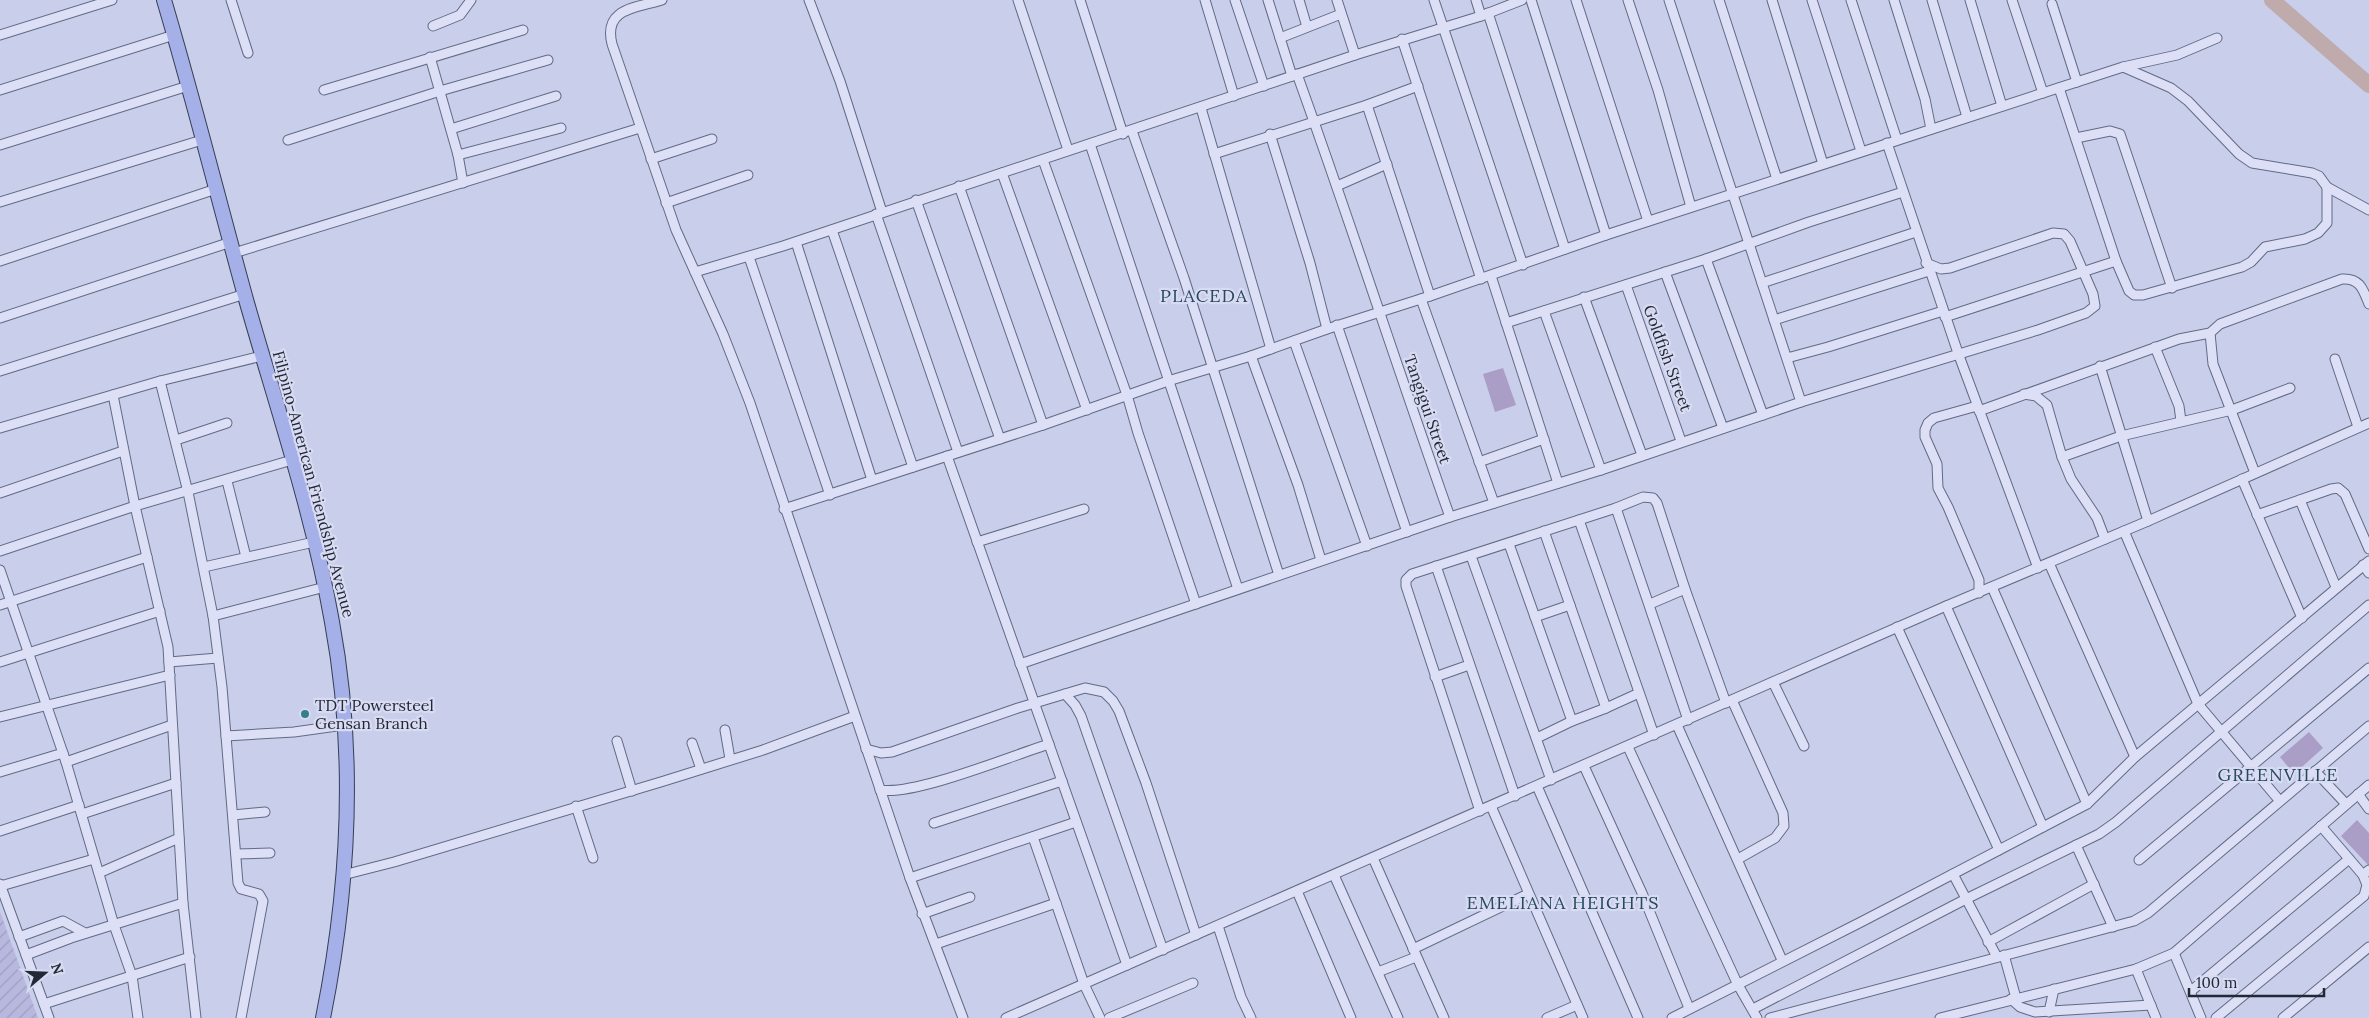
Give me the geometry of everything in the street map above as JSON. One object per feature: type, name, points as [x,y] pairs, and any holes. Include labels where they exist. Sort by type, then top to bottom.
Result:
[{"type":"main road","name":"Filipino-American Friendship Avenue","points":[[164,0],[314,542],[325,587],[337,653],[344,725],[346,813],[343,875],[332,975],[323,1018]]},
{"type":"street","points":[[0,35],[112,0]]},
{"type":"street","points":[[231,0],[248,53]]},
{"type":"street","points":[[433,26],[460,15],[471,0]]},
{"type":"street","points":[[662,0],[621,13],[615,17],[609,28],[650,159],[666,203],[682,244],[738,370],[922,914],[936,944],[962,1018]]},
{"type":"street","points":[[809,0],[840,81],[879,213],[958,452]]},
{"type":"street","points":[[1018,0],[1068,150]]},
{"type":"street","points":[[1080,0],[1213,368],[1279,574]]},
{"type":"street","points":[[1204,0],[1234,96]]},
{"type":"street","points":[[1235,0],[1264,86]]},
{"type":"street","name":"Tangigui Street","points":[[1268,0],[1280,38],[1314,121],[1337,186],[1378,312],[1450,517]]},
{"type":"street","points":[[1299,0],[1307,27]]},
{"type":"street","points":[[1336,0],[1355,54]]},
{"type":"street","points":[[1434,0],[1523,265]]},
{"type":"street","points":[[1476,0],[1485,15],[1565,249]]},
{"type":"street","points":[[1531,0],[1606,235]]},
{"type":"street","points":[[1576,0],[1648,221]]},
{"type":"street","points":[[1628,0],[1658,90],[1691,207]]},
{"type":"street","points":[[1669,0],[1734,193],[1748,244],[1801,402]]},
{"type":"street","points":[[1719,0],[1777,179]]},
{"type":"street","points":[[1772,0],[1823,164]]},
{"type":"street","points":[[1812,0],[1861,152]]},
{"type":"street","points":[[1851,0],[1897,140]]},
{"type":"street","points":[[1894,0],[1922,90],[1931,129]]},
{"type":"street","points":[[1932,0],[1967,117]]},
{"type":"street","points":[[1970,0],[2002,106]]},
{"type":"street","points":[[2012,0],[2043,93]]},
{"type":"street","points":[[695,272],[796,242],[916,200],[1043,160],[1068,150],[1127,133],[1355,54],[1485,15],[1517,1]]},
{"type":"street","points":[[2052,4],[2077,82]]},
{"type":"street","points":[[1280,38],[1341,14]]},
{"type":"street","points":[[324,90],[522,30]]},
{"type":"street","points":[[0,90],[174,35]]},
{"type":"street","points":[[784,510],[1043,425],[1168,381],[1251,356],[1327,328],[1426,298],[1648,221],[2123,67],[2177,55],[2216,38]]},
{"type":"street","points":[[1402,39],[1481,279]]},
{"type":"street","points":[[430,57],[458,155],[463,182]]},
{"type":"street","points":[[288,140],[440,91],[548,60]]},
{"type":"street","points":[[2123,67],[2171,88],[2188,101],[2239,154],[2252,163],[2312,173],[2318,176],[2327,188],[2369,210]]},
{"type":"street","points":[[0,145],[188,86]]},
{"type":"street","points":[[1214,154],[1270,134],[1367,105],[1418,86]]},
{"type":"street","points":[[2059,88],[2116,261],[2129,291],[2134,295],[2143,295],[2172,288],[2242,267],[2251,262],[2265,247],[2294,243],[2318,233],[2327,223],[2327,188]]},
{"type":"street","points":[[451,129],[556,96]]},
{"type":"street","points":[[1367,105],[1387,164],[1426,298],[1494,503]]},
{"type":"street","points":[[1201,108],[1271,349]]},
{"type":"street","points":[[458,155],[561,128]]},
{"type":"street","points":[[0,318],[232,247],[463,182],[640,128]]},
{"type":"street","points":[[2076,138],[2110,131],[2120,134],[2172,288]]},
{"type":"street","points":[[1270,134],[1310,263],[1327,328]]},
{"type":"street","points":[[650,159],[712,139]]},
{"type":"street","points":[[0,202],[202,140]]},
{"type":"street","points":[[1887,143],[1944,314],[2038,568]]},
{"type":"street","points":[[1090,144],[1238,589]]},
{"type":"street","points":[[1043,160],[1128,396],[1138,433],[1196,604]]},
{"type":"street","points":[[1337,186],[1387,164]]},
{"type":"street","points":[[1002,172],[1087,410]]},
{"type":"street","points":[[666,203],[748,176]]},
{"type":"street","points":[[959,186],[1043,425]]},
{"type":"street","points":[[0,261],[216,189]]},
{"type":"street","points":[[1506,323],[1706,259],[1810,222],[1903,192]]},
{"type":"street","points":[[916,200],[1000,439]]},
{"type":"street","points":[[832,230],[913,467]]},
{"type":"street","points":[[1762,283],[1916,232]]},
{"type":"street","points":[[1020,664],[1450,517],[1601,470],[1801,402],[1958,353],[1996,344],[2092,310],[2095,302],[2067,236],[2053,233],[1950,268],[1928,267],[1774,320]]},
{"type":"street","points":[[796,242],[872,480]]},
{"type":"street","points":[[749,257],[830,495]]},
{"type":"street","points":[[1706,259],[1763,415]]},
{"type":"street","points":[[1787,358],[1944,314],[2116,261]]},
{"type":"street","points":[[1665,272],[1723,428]]},
{"type":"street","points":[[1491,276],[1558,483]]},
{"type":"street","points":[[1979,592],[1976,574],[1938,488],[1937,464],[1925,437],[1928,423],[1934,418],[1978,408],[2024,394],[2155,347],[2196,334],[2210,332],[2220,324],[2342,279],[2354,280],[2359,283],[2369,304]]},
{"type":"street","name":"Goldfish Street","points":[[1626,285],[1682,441]]},
{"type":"street","points":[[0,371],[245,294]]},
{"type":"street","points":[[1584,297],[1642,455]]},
{"type":"street","points":[[1544,311],[1601,470]]},
{"type":"street","points":[[1337,325],[1407,532]]},
{"type":"street","points":[[2210,332],[2213,364],[2255,473]]},
{"type":"street","points":[[1294,341],[1367,546]]},
{"type":"street","points":[[2155,347],[2179,406],[2180,421]]},
{"type":"street","points":[[0,428],[160,381],[262,356]]},
{"type":"street","points":[[1251,356],[1298,485],[1322,560]]},
{"type":"street","points":[[2335,359],[2358,428]]},
{"type":"street","points":[[2100,366],[2121,436],[2136,476],[2148,521]]},
{"type":"street","points":[[160,381],[188,492],[213,616],[239,887],[259,894],[263,900],[241,1018]]},
{"type":"street","points":[[2062,457],[2121,436],[2232,410],[2290,388]]},
{"type":"street","points":[[2024,394],[2036,396],[2047,405],[2062,457],[2071,479],[2098,518],[2104,539]]},
{"type":"street","points":[[113,395],[123,451],[160,611],[169,662],[183,902],[196,1018]]},
{"type":"street","points":[[176,440],[227,423]]},
{"type":"street","points":[[1006,1018],[1628,747],[1897,627],[2148,521],[2369,423]]},
{"type":"street","points":[[1480,462],[1544,438]]},
{"type":"street","points":[[0,493],[123,451]]},
{"type":"street","points":[[947,456],[1127,965]]},
{"type":"street","points":[[0,551],[135,506],[227,481],[292,460]]},
{"type":"street","points":[[2242,479],[2302,618]]},
{"type":"street","points":[[227,481],[246,557]]},
{"type":"street","points":[[2257,515],[2338,488],[2345,494],[2369,549]]},
{"type":"street","points":[[1480,811],[1435,677],[1406,586],[1406,580],[1412,574],[1509,544],[1643,497],[1653,498],[1657,503],[1685,589],[1729,702],[1784,814],[1784,826],[1775,838],[1738,859]]},
{"type":"street","points":[[2300,500],[2336,587]]},
{"type":"street","points":[[1616,508],[1688,720]]},
{"type":"street","points":[[977,542],[1084,509]]},
{"type":"street","points":[[1579,520],[1654,735]]},
{"type":"street","points":[[1544,531],[1606,708]]},
{"type":"street","points":[[2124,531],[2198,704],[2280,800]]},
{"type":"street","points":[[204,567],[314,542]]},
{"type":"street","points":[[1509,544],[1572,722]]},
{"type":"street","points":[[1471,556],[1552,780]]},
{"type":"street","points":[[0,606],[147,557]]},
{"type":"street","points":[[2050,563],[2135,757]]},
{"type":"street","points":[[1672,1018],[2087,804],[2135,757],[2366,563],[2369,573]]},
{"type":"street","points":[[1436,566],[1515,796]]},
{"type":"street","points":[[0,570],[81,809],[98,873],[132,976],[138,1018]]},
{"type":"street","points":[[213,616],[325,587]]},
{"type":"street","points":[[1992,587],[2087,804]]},
{"type":"street","points":[[1650,604],[1685,589]]},
{"type":"street","points":[[1535,617],[1570,604]]},
{"type":"street","points":[[1628,747],[1753,1015],[1966,899],[2076,845],[2116,822],[2369,605]]},
{"type":"street","points":[[1946,606],[2043,828]]},
{"type":"street","points":[[0,662],[160,611]]},
{"type":"street","points":[[1897,627],[1999,850]]},
{"type":"street","points":[[169,662],[218,658]]},
{"type":"street","points":[[1435,677],[1469,665]]},
{"type":"street","points":[[2139,860],[2369,668]]},
{"type":"street","points":[[0,717],[170,675]]},
{"type":"street","points":[[1773,682],[1804,746]]},
{"type":"street","points":[[866,749],[881,753],[892,752],[1085,688],[1104,692],[1113,701],[1146,783],[1196,935]]},
{"type":"street","points":[[1537,738],[1639,693]]},
{"type":"street","points":[[1065,694],[1075,705],[1081,716],[1163,950]]},
{"type":"street","points":[[343,875],[438,849],[576,806],[632,791],[763,750],[855,716]]},
{"type":"street","points":[[0,772],[65,758],[172,725]]},
{"type":"street","points":[[226,736],[294,732],[344,725]]},
{"type":"street","points":[[1677,725],[1782,960]]},
{"type":"street","points":[[1770,1018],[2134,921],[2148,913],[2369,726]]},
{"type":"street","points":[[725,730],[730,759]]},
{"type":"street","points":[[617,741],[632,791]]},
{"type":"street","points":[[692,743],[701,769]]},
{"type":"street","points":[[880,790],[898,791],[921,785],[1048,744]]},
{"type":"street","points":[[1584,766],[1642,893],[1689,1008]]},
{"type":"street","points":[[2315,771],[2346,804]]},
{"type":"street","points":[[934,823],[1062,781]]},
{"type":"street","points":[[0,831],[176,783]]},
{"type":"street","points":[[1940,1018],[2013,998],[2136,969],[2174,953],[2369,785]]},
{"type":"street","points":[[1536,786],[1638,1018]]},
{"type":"street","points":[[2358,794],[2369,809]]},
{"type":"street","points":[[576,806],[593,858]]},
{"type":"street","points":[[1491,806],[1583,1018]]},
{"type":"street","points":[[233,815],[265,812]]},
{"type":"street","points":[[910,878],[1076,822]]},
{"type":"street","points":[[2216,1018],[2364,896],[2367,885],[2366,873],[2349,859],[2320,826]]},
{"type":"street","points":[[1033,837],[1084,984],[1100,1018]]},
{"type":"street","points":[[98,873],[179,838]]},
{"type":"street","points":[[2076,845],[2112,927]]},
{"type":"street","points":[[236,854],[270,852]]},
{"type":"street","points":[[1373,858],[1444,1018]]},
{"type":"street","points":[[50,1018],[0,886],[94,859]]},
{"type":"street","points":[[2191,991],[2349,859]]},
{"type":"street","points":[[1954,874],[1988,942],[2000,956],[2013,998],[2020,1007],[2035,1012],[2049,1012],[2151,1005]]},
{"type":"street","points":[[1334,875],[1398,1018]]},
{"type":"street","points":[[1988,942],[2094,884]]},
{"type":"street","points":[[1297,891],[1351,1018]]},
{"type":"street","points":[[1378,972],[1528,894]]},
{"type":"street","points":[[922,914],[970,897]]},
{"type":"street","points":[[26,956],[86,933],[183,902]]},
{"type":"street","points":[[936,944],[1056,903]]},
{"type":"street","points":[[19,937],[63,921],[74,925],[86,933]]},
{"type":"street","points":[[1218,926],[1241,997],[1251,1018]]},
{"type":"street","points":[[2283,1018],[2369,947]]},
{"type":"street","points":[[2174,953],[2201,1018]]},
{"type":"street","points":[[44,1004],[190,957]]},
{"type":"street","points":[[2136,969],[2156,1018]]},
{"type":"street","points":[[1109,1018],[1193,983]]},
{"type":"street","points":[[2049,1012],[2054,988]]},
{"type":"street","points":[[1548,1018],[1577,1006]]},
{"type":"shaded area","points":[[1503,368],[1516,405],[1495,412],[1483,374]]},
{"type":"shaded area","points":[[2309,732],[2323,748],[2294,774],[2280,757]]},
{"type":"shaded area","points":[[2357,820],[2369,833],[2369,866],[2341,836]]},
{"type":"shaded area","points":[[0,912],[2,917],[38,1018],[0,1018]]},
{"type":"waterway","points":[[2272,0],[2369,85]]},
{"type":"place","name":"TDT Powersteel Gensan Branch","points":[[305,714]]},
{"type":"district","name":"PLACEDA","points":[[1204,295]]},
{"type":"district","name":"GREENVILLE","points":[[2278,774]]},
{"type":"district","name":"EMELIANA HEIGHTS","points":[[1563,902]]}]
